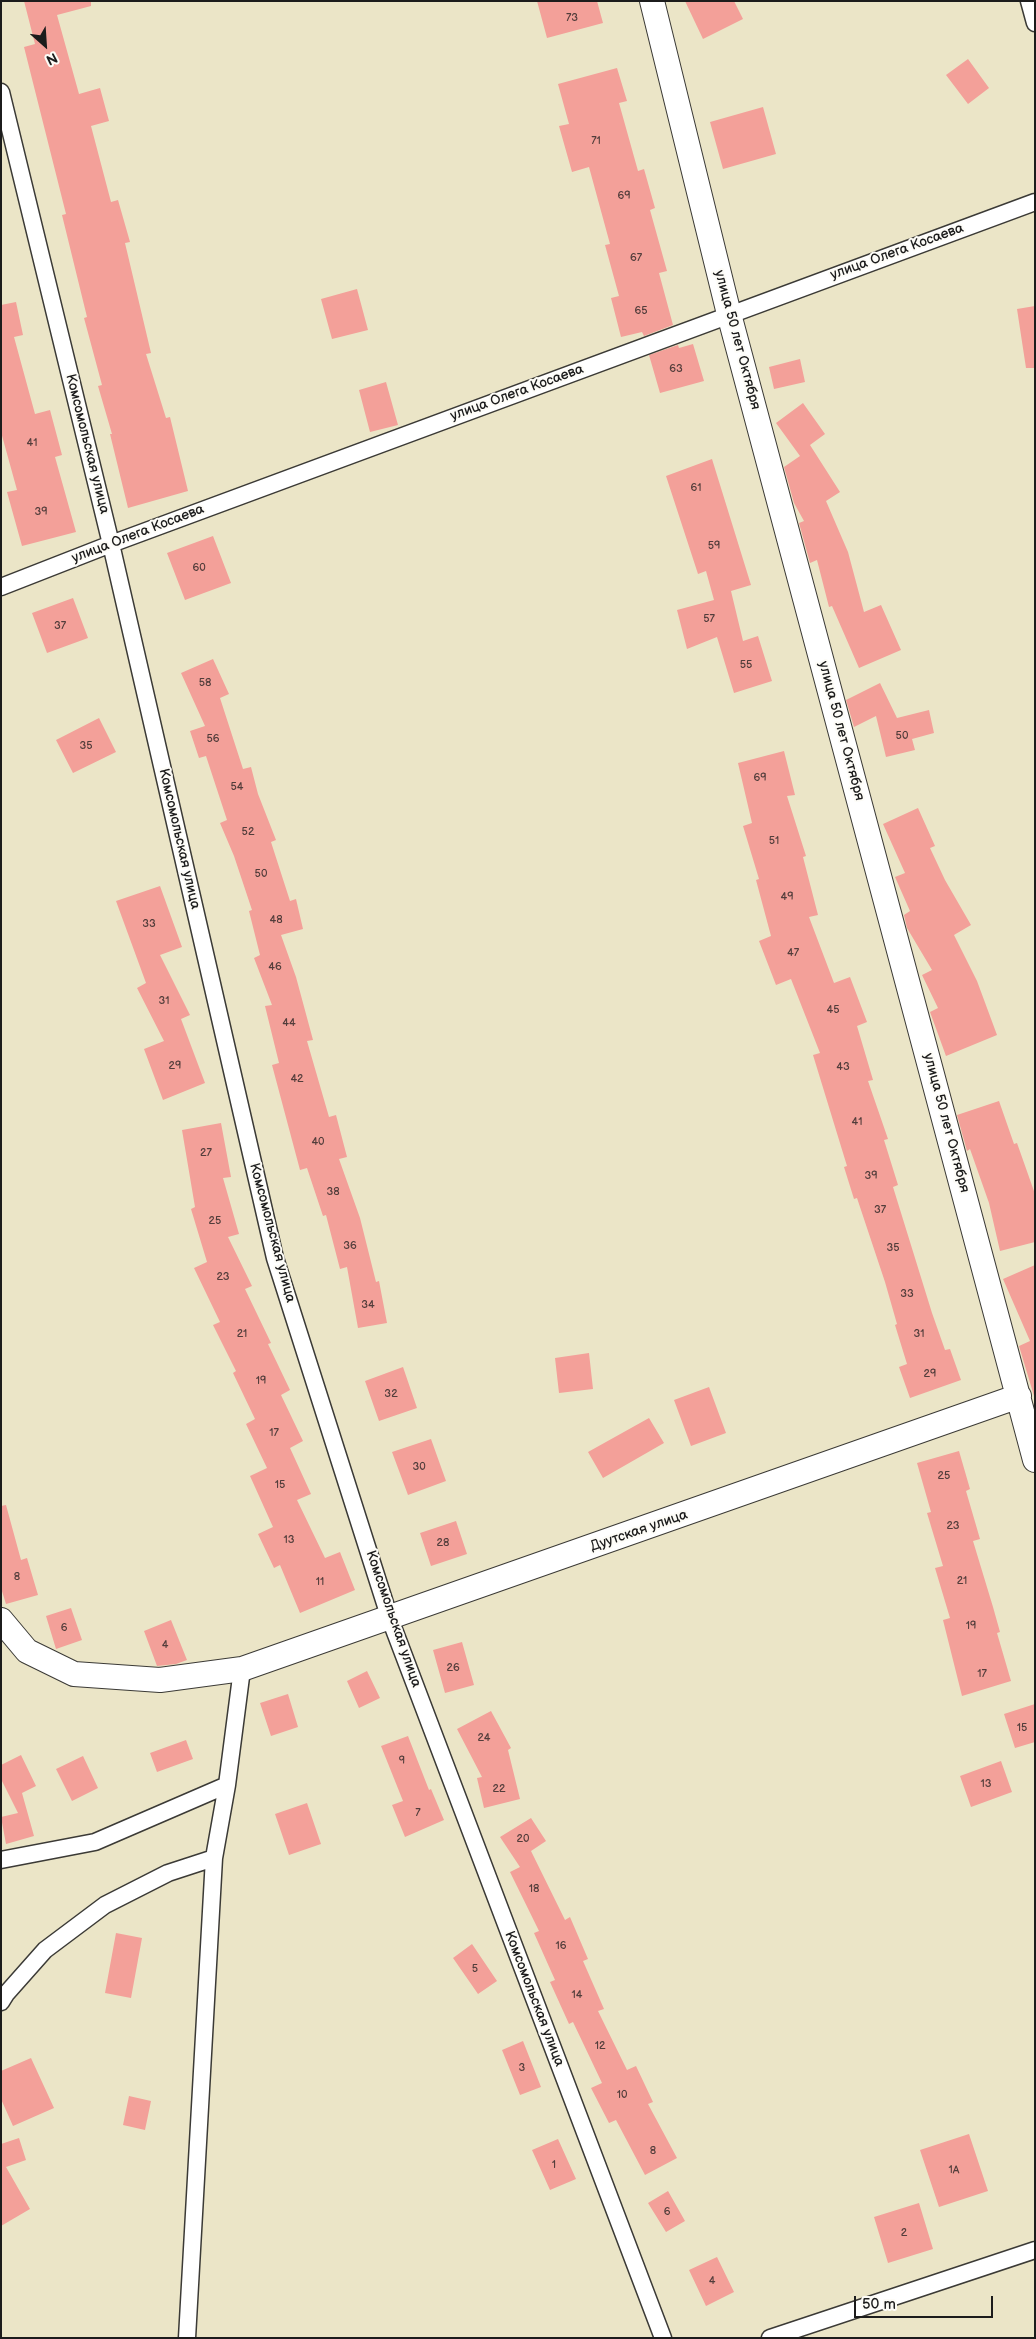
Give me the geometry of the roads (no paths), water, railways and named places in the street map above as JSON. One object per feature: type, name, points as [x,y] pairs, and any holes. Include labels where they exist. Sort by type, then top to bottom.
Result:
[{"type":"street","name":"улица 50 лет Октября","points":[[652,1],[729,314],[1027,1393],[1035,1460]]},
{"type":"street","points":[[1029,1],[1035,23]]},
{"type":"street","name":"Комсомольская улица","points":[[1,92],[111,544],[275,1258],[390,1618],[663,2338]]},
{"type":"street","name":"улица Олега Косаева","points":[[1,587],[111,544],[1035,202]]},
{"type":"street","name":"Дуутская улица","points":[[1,1620],[27,1651],[74,1674],[160,1680],[242,1670],[1027,1393]]},
{"type":"street","points":[[187,2338],[214,1858],[228,1785],[242,1670]]},
{"type":"street","points":[[1,1860],[95,1842],[228,1785]]},
{"type":"street","points":[[1,2002],[45,1950],[105,1905],[168,1872],[214,1858]]},
{"type":"street","points":[[770,2338],[1035,2250]]}]
